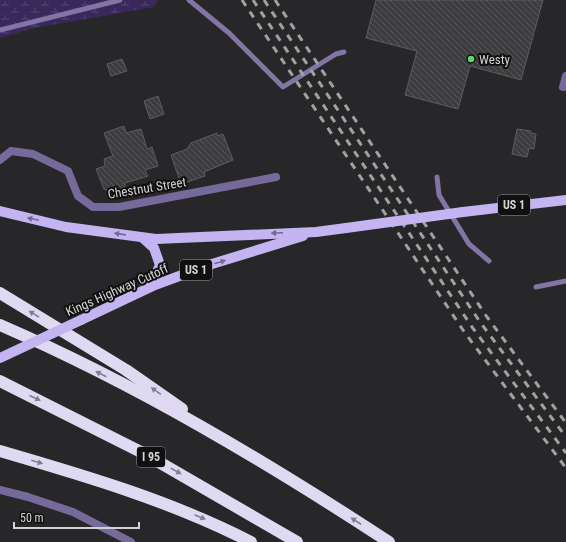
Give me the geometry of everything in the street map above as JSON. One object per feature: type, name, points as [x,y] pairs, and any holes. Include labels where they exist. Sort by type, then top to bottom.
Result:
[{"type":"highway","points":[[0,293],[126,370],[234,445],[388,542]]},
{"type":"highway","points":[[0,325],[84,365],[234,445]]},
{"type":"highway","name":"I 95","points":[[0,382],[145,454],[297,542]]},
{"type":"highway","points":[[0,451],[102,481],[162,502],[204,518],[251,542]]},
{"type":"main road","name":"Kings Highway Cutoff","points":[[0,211],[66,227],[156,239],[316,232],[566,200]]},
{"type":"main road","name":"Kings Highway Cutoff","points":[[0,358],[150,288],[212,264],[316,232]]},
{"type":"main road","points":[[142,237],[154,248],[160,265],[150,288]]},
{"type":"street","points":[[563,87],[566,76]]},
{"type":"street","name":"Chestnut Street","points":[[0,160],[11,151],[34,154],[68,171],[78,196],[93,207],[119,207],[276,177]]},
{"type":"street","points":[[0,490],[28,497],[73,512],[131,542]]},
{"type":"green space","points":[[0,0],[158,0],[154,7],[34,28],[0,38]]},
{"type":"building","name":"Westy","points":[[376,0],[543,0],[521,80],[470,66],[458,109],[405,95],[417,51],[366,38]]},
{"type":"building","points":[[122,59],[127,71],[111,76],[107,64]]},
{"type":"building","points":[[158,96],[164,114],[150,119],[144,101]]},
{"type":"building","points":[[124,126],[126,133],[141,129],[147,149],[152,147],[158,166],[145,170],[148,176],[125,183],[125,187],[108,194],[107,190],[104,189],[96,169],[105,166],[104,159],[113,156],[104,133]]},
{"type":"building","points":[[517,129],[531,131],[531,133],[536,134],[534,149],[529,148],[527,157],[512,154]]},
{"type":"building","points":[[217,133],[217,136],[223,134],[233,160],[204,172],[205,176],[181,184],[171,155],[187,149],[191,143]]},
{"type":"waterway","points":[[0,30],[120,0]]},
{"type":"waterway","points":[[189,0],[229,33],[283,87],[336,54],[344,52]]},
{"type":"waterway","points":[[437,177],[439,195],[469,244],[489,261]]},
{"type":"waterway","points":[[536,287],[566,281]]},
{"type":"railway","points":[[242,0],[465,333],[566,468]]},
{"type":"railway","points":[[253,0],[472,327],[566,453]]},
{"type":"railway","points":[[264,0],[480,322],[566,437]]},
{"type":"railway","points":[[275,0],[487,317],[566,423]]},
{"type":"place","name":"Westy","points":[[471,59]]}]
